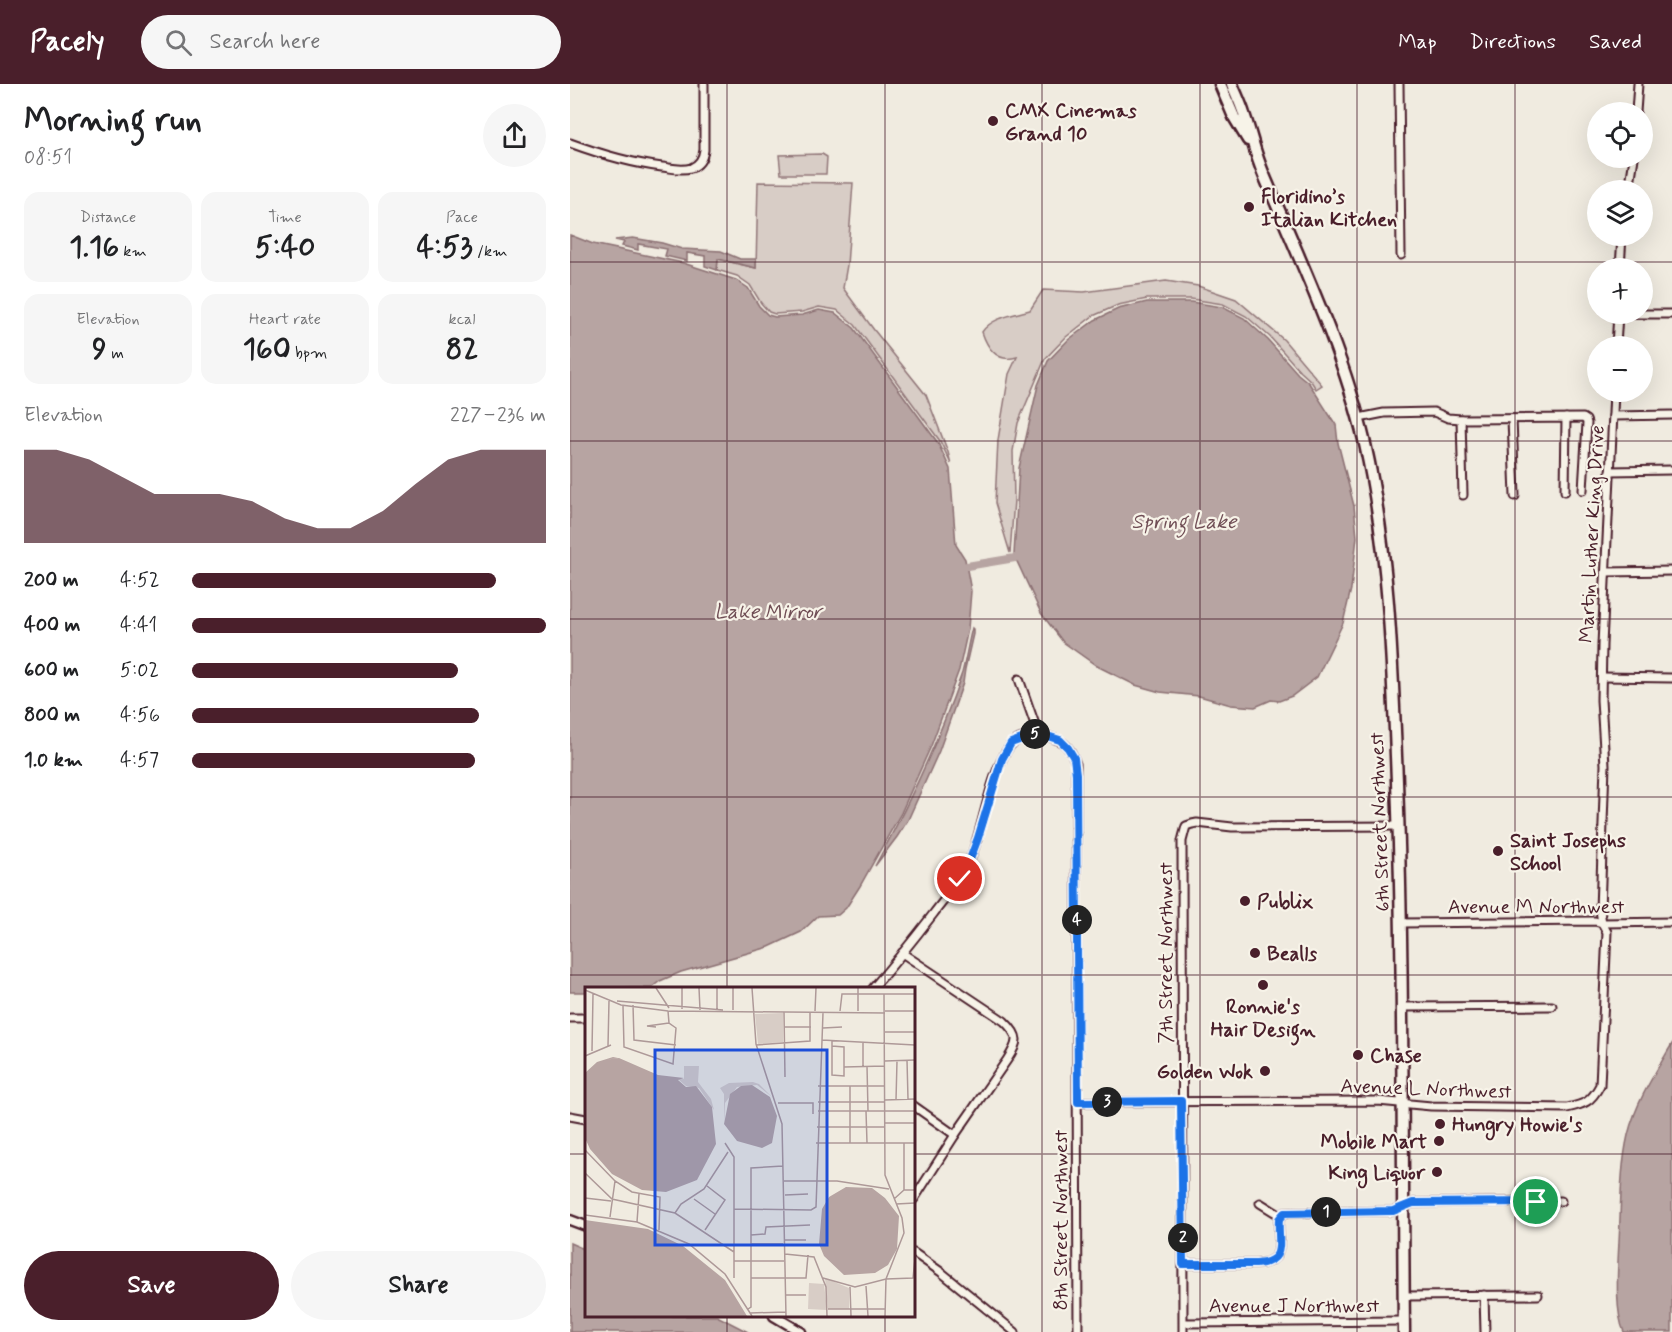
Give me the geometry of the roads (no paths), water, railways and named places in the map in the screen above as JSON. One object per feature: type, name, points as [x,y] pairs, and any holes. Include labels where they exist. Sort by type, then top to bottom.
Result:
[{"type":"highway","points":[[1220,84],[1234,117],[1254,150]]},
{"type":"highway","points":[[1232,84],[1244,113],[1254,150]]},
{"type":"highway","name":"6th Street Northwest","points":[[1254,150],[1340,357],[1359,418],[1374,487],[1384,552],[1399,825],[1404,1326]]},
{"type":"main road","points":[[570,1220],[585,1226]]},
{"type":"main road","points":[[776,1317],[801,1332]]},
{"type":"street","points":[[570,143],[631,162],[678,169],[694,166],[703,156],[704,150],[704,84]]},
{"type":"street","points":[[1399,84],[1401,255]]},
{"type":"street","points":[[1637,102],[1638,84]]},
{"type":"street","name":"Martin Luther King Drive","points":[[1602,923],[1600,910],[1605,747],[1601,700],[1614,402]]},
{"type":"street","points":[[1359,418],[1384,413],[1434,412],[1448,418],[1461,419],[1583,418],[1587,423],[1583,490]]},
{"type":"street","points":[[1613,416],[1672,415]]},
{"type":"street","points":[[1565,491],[1566,418]]},
{"type":"street","points":[[1461,419],[1463,495]]},
{"type":"street","points":[[1512,419],[1515,496]]},
{"type":"street","points":[[1610,471],[1672,470]]},
{"type":"street","points":[[1606,572],[1672,571]]},
{"type":"street","points":[[1602,677],[1672,678]]},
{"type":"street","points":[[874,987],[960,879],[973,852],[1002,759],[1011,743],[1038,733],[1019,679]]},
{"type":"street","name":"8th Street Northwest","points":[[1038,733],[1060,740],[1068,748],[1076,764],[1078,1332]]},
{"type":"street","name":"7th Street Northwest","points":[[1183,1332],[1182,842],[1186,826],[1197,823],[1232,827],[1399,825]]},
{"type":"street","name":"Avenue M Northwest","points":[[1400,923],[1672,922]]},
{"type":"street","name":"Avenue L Northwest","points":[[1078,1102],[1378,1101],[1431,1106],[1567,1108],[1586,1104],[1600,1085],[1607,932],[1602,923]]},
{"type":"street","points":[[902,953],[1004,1021],[1015,1032],[1016,1044],[915,1197]]},
{"type":"street","points":[[1401,1007],[1552,1006]]},
{"type":"street","points":[[915,1107],[956,1135]]},
{"type":"street","points":[[570,1116],[585,1119]]},
{"type":"street","points":[[1183,1264],[1268,1264],[1277,1257],[1279,1252],[1279,1219],[1284,1213],[1393,1211],[1413,1203],[1561,1201]]},
{"type":"street","points":[[1260,1203],[1281,1216]]},
{"type":"street","points":[[915,1254],[1015,1332]]},
{"type":"street","points":[[1484,1295],[1485,1332]]},
{"type":"street","name":"Avenue J Northwest","points":[[1404,1296],[1538,1295]]},
{"type":"street","name":"Avenue J Northwest","points":[[1184,1323],[1404,1326]]},
{"type":"water","name":"Lake Mirror","points":[[570,235],[593,244],[683,263],[736,280],[748,288],[759,306],[768,315],[775,317],[802,315],[819,310],[835,313],[854,328],[938,443],[950,469],[956,545],[965,559],[971,591],[968,629],[959,670],[931,746],[901,813],[846,908],[838,915],[818,916],[801,932],[769,947],[681,972],[652,987],[585,987],[585,992],[570,992]]},
{"type":"water","points":[[633,238],[682,249],[721,251],[740,259],[756,259],[756,268],[718,259],[717,270],[705,266],[705,256],[687,253],[687,261],[665,256],[667,249],[638,244],[638,250],[622,246],[624,242],[615,240]]},
{"type":"water","name":"Spring Lake","points":[[1147,302],[1191,302],[1222,307],[1244,318],[1309,383],[1336,425],[1338,443],[1354,506],[1357,537],[1351,589],[1343,623],[1317,677],[1292,696],[1279,701],[1271,700],[1255,707],[1231,705],[1199,696],[1160,692],[1135,685],[1097,666],[1063,642],[1041,613],[1014,555],[1019,468],[1038,385],[1048,361],[1068,340],[1095,320],[1118,309]]},
{"type":"water","points":[[972,628],[973,634],[963,683],[939,751],[908,820],[875,866],[900,819],[943,723],[962,673]]},
{"type":"water","points":[[1672,1044],[1672,1332],[1624,1332],[1619,1312],[1617,1287],[1625,1148],[1631,1123],[1641,1099]]},
{"type":"water","points":[[570,1243],[585,1250],[585,1317],[719,1317],[748,1332],[570,1332]]},
{"type":"waterway","points":[[967,566],[1015,558]]},
{"type":"place","name":"CMX Cinemas Grand 10","points":[[993,121]]},
{"type":"place","name":"Floridino’s Italian Kitchen","points":[[1249,207]]},
{"type":"place","name":"Saint Josephs School","points":[[1498,851]]},
{"type":"place","name":"Publix","points":[[1245,901]]},
{"type":"place","name":"Bealls","points":[[1255,953]]},
{"type":"place","name":"Ronnie's Hair Design","points":[[1263,985]]},
{"type":"place","name":"Chase","points":[[1358,1055]]},
{"type":"place","name":"Golden Wok","points":[[1265,1071]]},
{"type":"place","name":"Hungry Howie's","points":[[1440,1124]]},
{"type":"place","name":"Mobile Mart","points":[[1439,1141]]},
{"type":"place","name":"King Liquor","points":[[1437,1172]]}]
